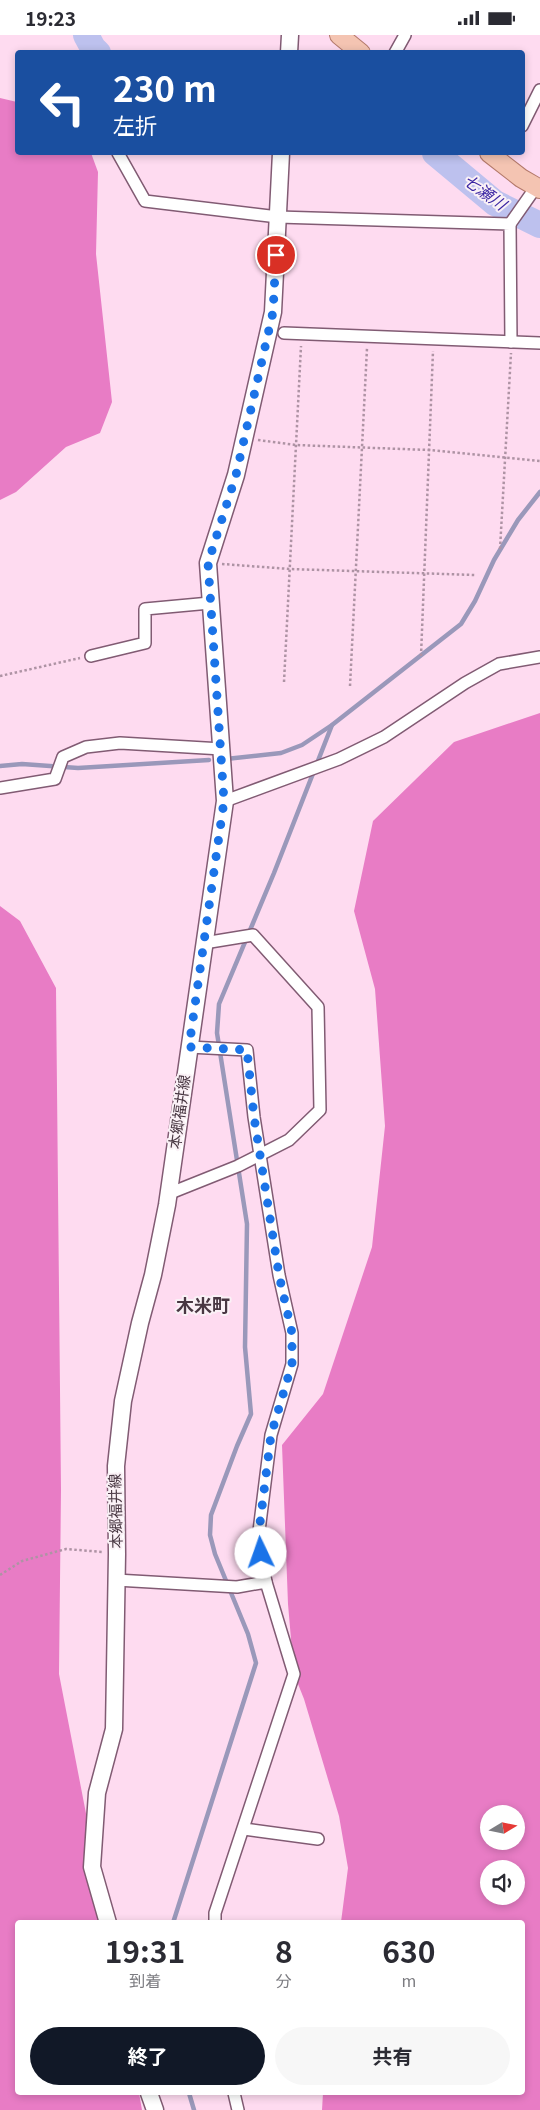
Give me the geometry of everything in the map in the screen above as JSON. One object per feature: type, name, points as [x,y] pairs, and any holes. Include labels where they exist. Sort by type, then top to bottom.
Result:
[{"type":"main road","points":[[289,50],[290,35]]},
{"type":"main road","points":[[339,35],[357,50]]},
{"type":"main road","name":"本郷福井線","points":[[107,1920],[92,1867],[97,1793],[114,1729],[117,1554],[116,1466],[123,1401],[140,1323],[153,1275],[168,1194],[224,801],[208,563],[236,475],[273,312],[281,155]]},
{"type":"main road","points":[[506,158],[537,188]]},
{"type":"main road","points":[[150,2095],[155,2110]]},
{"type":"street","points":[[397,50],[405,35]]},
{"type":"street","points":[[525,120],[540,90]]},
{"type":"street","points":[[119,155],[145,201],[278,217],[510,223]]},
{"type":"street","points":[[511,342],[510,223],[537,188]]},
{"type":"street","points":[[284,333],[540,343]]},
{"type":"street","points":[[91,656],[145,643],[146,609],[210,603]]},
{"type":"street","points":[[224,801],[339,759],[384,737],[465,683],[499,664],[540,657]]},
{"type":"street","points":[[0,788],[55,779],[63,757],[86,747],[120,743],[222,749]]},
{"type":"street","points":[[168,1194],[289,1140],[320,1110],[318,1007],[253,935],[204,943]]},
{"type":"street","points":[[189,1047],[247,1050],[254,1117],[279,1275],[292,1333],[292,1364],[271,1435],[258,1539],[266,1582],[294,1674],[214,1920]]},
{"type":"street","points":[[116,1580],[237,1587],[266,1582]]},
{"type":"street","points":[[244,1829],[318,1839]]},
{"type":"street","points":[[234,2095],[238,2110]]},
{"type":"path","points":[[284,682],[302,333]]},
{"type":"path","points":[[350,686],[367,336]]},
{"type":"path","points":[[421,656],[434,339]]},
{"type":"path","points":[[500,549],[511,342]]},
{"type":"path","points":[[244,438],[296,445],[429,450],[540,461]]},
{"type":"path","points":[[208,563],[290,569],[475,575]]},
{"type":"path","points":[[0,676],[91,656]]},
{"type":"path","points":[[0,1575],[22,1561],[66,1549],[117,1554]]},
{"type":"shaded area","points":[[0,98],[15,102],[15,155],[92,155],[98,172],[96,254],[112,402],[100,433],[66,447],[16,492],[0,500]]},
{"type":"shaded area","points":[[540,713],[540,2110],[322,2110],[323,2095],[525,2095],[525,1920],[341,1920],[348,1868],[339,1816],[304,1699],[294,1674],[288,1604],[282,1445],[323,1394],[372,1247],[385,1126],[375,989],[354,911],[373,821],[454,742]]},
{"type":"shaded area","points":[[0,906],[20,921],[56,988],[61,1490],[59,1674],[107,1920],[15,1920],[15,2095],[139,2095],[142,2110],[0,2110]]},
{"type":"waterway","name":"七瀬川","points":[[86,35],[95,50]]},
{"type":"waterway","name":"七瀬川","points":[[437,155],[495,203],[540,225]]},
{"type":"waterway","points":[[226,759],[281,753],[302,745],[332,725],[461,624],[475,601],[494,560],[518,520],[540,492]]},
{"type":"waterway","points":[[174,1920],[256,1663],[248,1634],[215,1554],[210,1535],[211,1515],[251,1414],[245,1347],[247,1224],[217,1033],[219,1004],[274,873],[332,725]]},
{"type":"waterway","points":[[0,766],[22,764],[78,768],[209,760]]},
{"type":"waterway","points":[[190,2095],[194,2110]]},
{"type":"district","name":"木米町","points":[[203,1306]]},
{"type":"route","points":[[261,1553],[258,1539],[271,1435],[292,1364],[292,1333],[279,1275],[254,1117],[247,1050],[189,1047],[224,801],[208,563],[236,475],[273,312],[276,255]]}]
